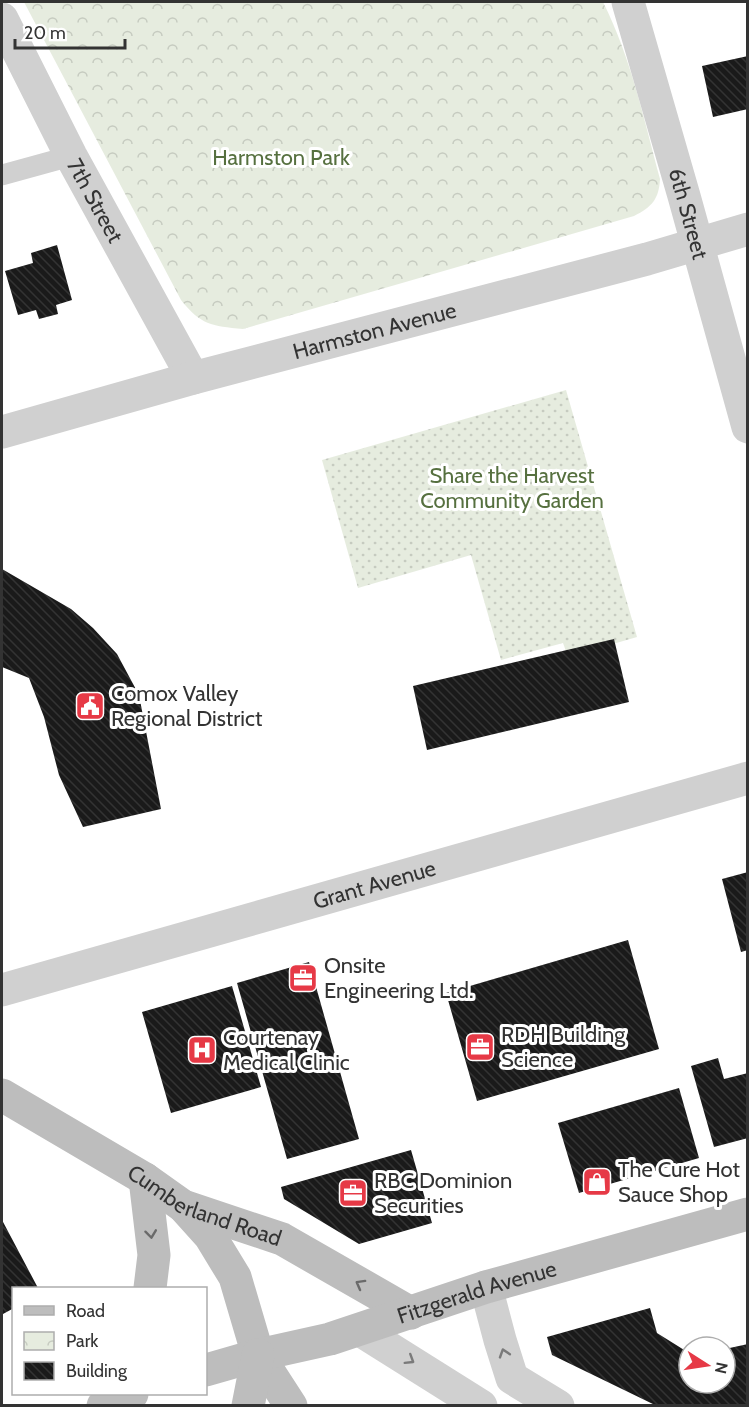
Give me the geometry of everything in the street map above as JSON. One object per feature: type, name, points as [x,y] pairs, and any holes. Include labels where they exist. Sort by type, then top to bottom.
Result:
[{"type":"street","name":"6th Street","points":[[628,2],[698,245],[747,427]]},
{"type":"street","name":"7th Street","points":[[2,19],[71,156],[193,378]]},
{"type":"street","name":"Harmston Avenue","points":[[2,432],[193,378],[698,245],[747,229]]},
{"type":"street","name":"Grant Avenue","points":[[2,990],[747,778]]},
{"type":"street","name":"Cumberland Road","points":[[2,1095],[145,1179],[183,1206],[282,1239],[411,1313]]},
{"type":"street","points":[[145,1179],[154,1255],[150,1287]]},
{"type":"street","points":[[183,1206],[210,1236],[236,1277],[258,1355],[291,1406]]},
{"type":"street","name":"Fitzgerald Avenue","points":[[207,1370],[258,1355],[330,1339],[486,1287],[747,1214]]},
{"type":"street","points":[[486,1287],[512,1378],[558,1406]]},
{"type":"street","points":[[360,1330],[482,1406]]},
{"type":"street","points":[[248,1406],[258,1355]]},
{"type":"lane","points":[[2,175],[71,156]]},
{"type":"green space","name":"Harmston Park","points":[[24,2],[603,2],[613,23],[636,89],[660,179],[658,192],[650,206],[634,216],[243,329],[208,323],[195,315],[181,300]]},
{"type":"green space","name":"Share the Harvest Community Garden","points":[[566,390],[637,637],[568,657],[563,643],[501,660],[471,555],[358,588],[322,460]]},
{"type":"building","points":[[748,56],[748,109],[713,117],[702,66]]},
{"type":"building","points":[[57,245],[72,300],[56,305],[58,314],[39,319],[36,310],[18,315],[5,271],[33,263],[31,253]]},
{"type":"building","name":"Comox Valley Regional District","points":[[2,569],[71,609],[93,628],[117,654],[139,695],[161,809],[83,827],[59,775],[44,717],[29,678],[2,667]]},
{"type":"building","points":[[614,639],[629,702],[427,750],[413,686]]},
{"type":"building","points":[[748,872],[748,950],[741,952],[722,879]]},
{"type":"building","points":[[628,940],[659,1049],[477,1101],[446,993]]},
{"type":"building","points":[[309,962],[359,1139],[287,1159],[237,983]]},
{"type":"building","name":"Courtenay Medical Clinic","points":[[232,986],[261,1087],[171,1113],[142,1012]]},
{"type":"building","points":[[718,1058],[724,1079],[748,1073],[748,1138],[714,1147],[691,1066]]},
{"type":"building","points":[[679,1088],[699,1158],[579,1193],[558,1123]]},
{"type":"building","name":"RBC Dominion Securities","points":[[411,1150],[432,1223],[359,1244],[284,1199],[281,1187]]},
{"type":"building","points":[[2,1220],[37,1287],[12,1287],[12,1309],[3,1314]]},
{"type":"building","points":[[650,1308],[657,1333],[677,1346],[677,1395],[737,1395],[737,1346],[748,1344],[748,1406],[657,1406],[552,1355],[547,1337]]},
{"type":"place","name":"Comox Valley Regional District","points":[[90,706]]},
{"type":"place","name":"Onsite Engineering Ltd.","points":[[303,978]]},
{"type":"place","name":"RDH Building Science","points":[[480,1047]]},
{"type":"place","name":"Courtenay Medical Clinic","points":[[202,1050]]},
{"type":"place","name":"The Cure Hot Sauce Shop","points":[[597,1182]]},
{"type":"place","name":"RBC Dominion Securities","points":[[353,1193]]}]
